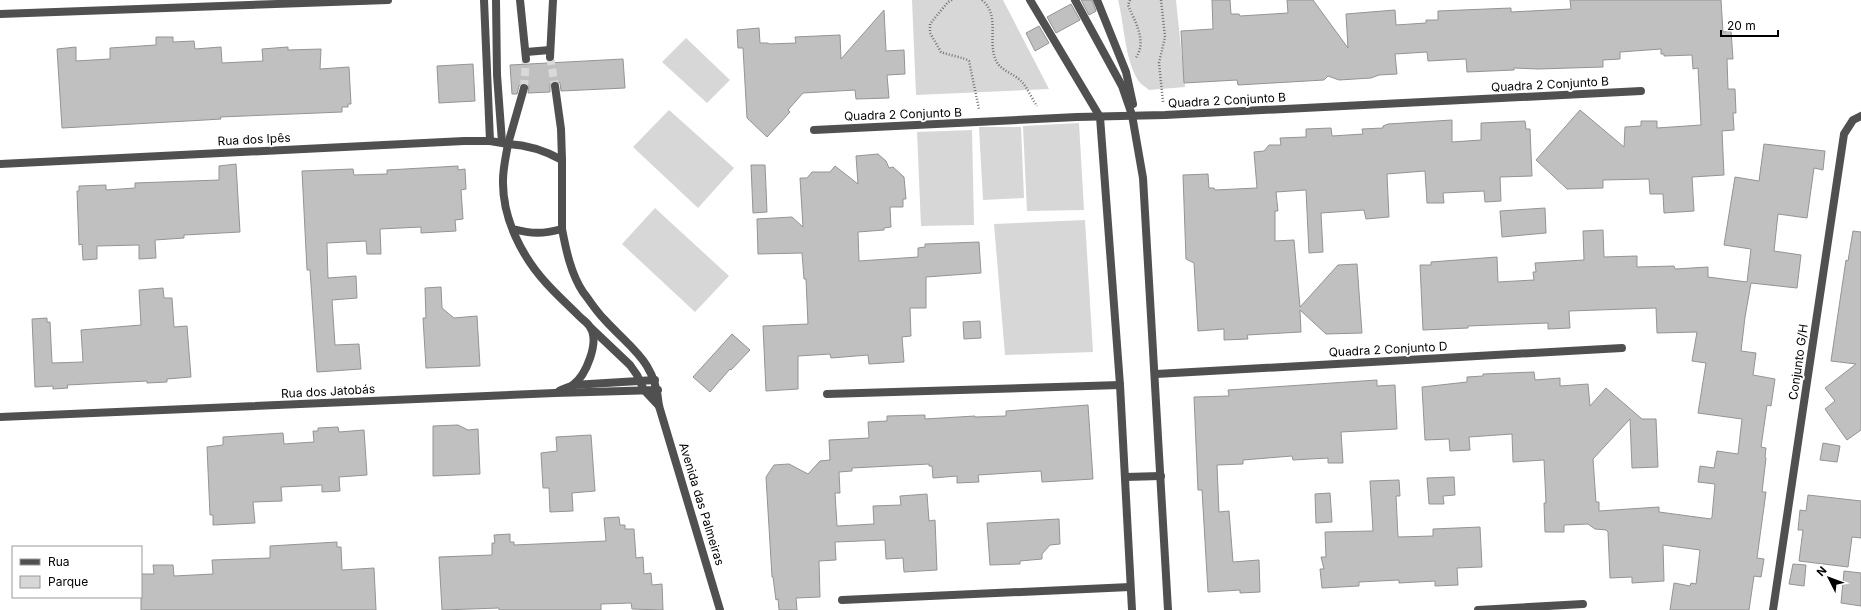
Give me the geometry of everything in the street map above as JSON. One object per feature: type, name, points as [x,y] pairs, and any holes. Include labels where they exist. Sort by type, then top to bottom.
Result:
[{"type":"street","points":[[0,14],[388,0]]},
{"type":"street","points":[[484,0],[490,141]]},
{"type":"street","points":[[496,0],[497,75],[505,143],[532,146],[548,152],[562,160]]},
{"type":"street","points":[[520,0],[526,55],[550,54],[553,0]]},
{"type":"street","points":[[1030,0],[1100,117],[1126,476],[1132,610]]},
{"type":"street","points":[[1075,0],[1122,86],[1134,115]]},
{"type":"street","points":[[1097,0],[1126,72],[1143,178],[1156,374],[1168,610]]},
{"type":"street","name":"Avenida das Palmeiras","points":[[555,86],[561,129],[562,229],[567,256],[582,290],[604,319],[634,348],[647,365],[655,380],[660,406],[720,610]]},
{"type":"street","name":"Avenida das Palmeiras","points":[[524,88],[505,143],[503,188],[506,207],[513,228],[525,254],[547,284],[630,366],[644,390],[660,406]]},
{"type":"street","name":"Quadra 2 Conjunto B","points":[[814,130],[1134,115],[1165,115],[1641,91]]},
{"type":"street","name":"Conjunto G/H","points":[[1773,610],[1844,134],[1853,120],[1861,116]]},
{"type":"street","name":"Rua dos Ipês","points":[[0,164],[490,141],[505,143]]},
{"type":"street","points":[[513,228],[529,233],[546,233],[562,229]]},
{"type":"street","points":[[554,393],[573,384],[584,372],[592,356],[593,344],[591,328]]},
{"type":"street","name":"Quadra 2 Conjunto D","points":[[1156,374],[1622,348]]},
{"type":"street","points":[[573,384],[655,380]]},
{"type":"street","points":[[826,394],[1120,385]]},
{"type":"street","name":"Rua dos Jatobás","points":[[0,417],[554,393],[658,390]]},
{"type":"street","points":[[1126,476],[1161,476]]},
{"type":"street","points":[[842,600],[1130,587]]},
{"type":"street","points":[[1478,610],[1583,604]]},
{"type":"path","points":[[952,0],[948,2],[930,24],[930,33],[941,52],[958,58],[965,58],[969,61],[982,123]]},
{"type":"path","points":[[982,0],[987,4],[992,18],[994,57],[998,65],[1022,82],[1044,119]]},
{"type":"path","points":[[1126,72],[1139,53],[1142,40],[1128,5],[1130,0]]},
{"type":"path","points":[[1161,0],[1165,37],[1159,63],[1165,115]]},
{"type":"green space","points":[[912,0],[1003,0],[1049,89],[916,95]]},
{"type":"green space","points":[[1118,0],[1176,0],[1185,87],[1149,90],[1139,81],[1130,62]]},
{"type":"green space","points":[[686,38],[730,80],[707,103],[662,62]]},
{"type":"green space","points":[[669,110],[734,168],[698,208],[633,147]]},
{"type":"green space","points":[[1079,123],[1084,210],[1027,211],[1023,126]]},
{"type":"green space","points":[[979,127],[1021,127],[1024,198],[983,200]]},
{"type":"green space","points":[[972,130],[974,225],[921,226],[917,132]]},
{"type":"green space","points":[[655,208],[729,276],[695,312],[622,244]]},
{"type":"green space","points":[[1085,220],[1093,352],[1005,355],[994,224]]},
{"type":"building","points":[[1081,0],[1092,0],[1096,11],[1089,15]]},
{"type":"building","points":[[1212,0],[1230,0],[1231,14],[1239,14],[1240,16],[1288,13],[1287,0],[1313,0],[1348,48],[1346,14],[1395,10],[1396,25],[1426,23],[1426,20],[1438,20],[1438,11],[1511,8],[1511,12],[1571,9],[1570,0],[1721,0],[1723,32],[1731,31],[1733,59],[1727,59],[1728,89],[1735,89],[1736,113],[1733,113],[1734,130],[1722,131],[1724,175],[1692,177],[1694,211],[1664,213],[1663,194],[1650,194],[1649,179],[1603,180],[1603,188],[1567,189],[1536,160],[1580,110],[1624,147],[1625,127],[1641,126],[1641,121],[1657,121],[1657,128],[1701,125],[1698,68],[1693,69],[1692,55],[1664,56],[1664,54],[1661,54],[1661,49],[1620,52],[1620,59],[1603,60],[1603,67],[1538,69],[1514,68],[1514,70],[1467,72],[1466,59],[1428,61],[1427,52],[1395,54],[1397,74],[1379,75],[1371,78],[1339,80],[1328,76],[1324,80],[1238,85],[1237,80],[1184,83],[1181,31],[1213,29]]},
{"type":"building","points":[[1071,4],[1080,20],[1056,33],[1047,17]]},
{"type":"building","points":[[884,10],[886,51],[904,50],[905,74],[887,75],[889,98],[856,99],[855,90],[803,93],[788,110],[790,112],[767,137],[747,118],[743,48],[738,48],[737,30],[759,28],[760,43],[769,44],[796,43],[795,37],[840,35],[841,59]]},
{"type":"building","points":[[1039,26],[1049,43],[1035,51],[1026,33]]},
{"type":"building","points":[[156,37],[173,37],[173,42],[194,41],[195,49],[221,47],[222,63],[263,61],[262,49],[288,47],[288,50],[321,49],[320,69],[349,67],[351,104],[348,104],[348,107],[342,107],[342,112],[220,117],[221,119],[62,128],[57,49],[76,47],[76,61],[110,59],[110,48],[156,45]]},
{"type":"building","points":[[623,59],[625,88],[561,91],[560,83],[555,81],[550,84],[550,92],[528,93],[529,86],[523,83],[519,86],[517,94],[512,94],[510,65]]},
{"type":"building","points":[[473,64],[475,101],[439,103],[437,66]]},
{"type":"building","points":[[1452,120],[1452,142],[1481,140],[1481,123],[1525,121],[1526,129],[1530,129],[1532,176],[1500,177],[1501,201],[1485,202],[1484,191],[1443,193],[1444,203],[1427,203],[1425,171],[1387,174],[1389,217],[1366,219],[1364,210],[1321,213],[1323,252],[1309,253],[1306,190],[1276,192],[1278,211],[1275,211],[1275,241],[1294,240],[1300,307],[1338,265],[1357,264],[1362,333],[1326,334],[1300,310],[1301,332],[1247,335],[1248,339],[1224,340],[1224,329],[1198,331],[1194,263],[1186,259],[1183,175],[1208,174],[1209,188],[1214,188],[1215,190],[1257,188],[1254,152],[1264,151],[1269,145],[1281,145],[1280,138],[1306,137],[1306,129],[1331,128],[1332,136],[1363,134],[1362,129],[1383,128],[1383,126],[1388,124]]},
{"type":"building","points":[[1764,144],[1825,151],[1823,170],[1814,168],[1807,218],[1778,214],[1774,251],[1801,255],[1797,288],[1751,283],[1745,317],[1741,351],[1756,353],[1753,375],[1775,379],[1771,406],[1767,405],[1761,447],[1766,448],[1762,492],[1766,492],[1757,558],[1764,559],[1761,577],[1754,576],[1749,610],[1670,610],[1674,583],[1690,586],[1691,583],[1696,584],[1700,550],[1663,545],[1664,581],[1632,583],[1632,577],[1610,578],[1608,532],[1606,530],[1595,529],[1588,524],[1564,525],[1564,532],[1545,532],[1544,503],[1546,503],[1544,460],[1513,462],[1512,434],[1469,437],[1470,450],[1450,451],[1449,439],[1425,440],[1422,387],[1467,382],[1467,377],[1483,376],[1483,374],[1534,372],[1535,380],[1560,378],[1560,386],[1588,384],[1590,406],[1606,388],[1642,419],[1656,419],[1658,467],[1632,468],[1630,419],[1593,459],[1596,502],[1599,502],[1599,511],[1659,507],[1659,512],[1711,519],[1715,484],[1698,482],[1700,466],[1714,468],[1717,451],[1738,454],[1742,419],[1698,413],[1706,363],[1692,361],[1697,332],[1657,333],[1656,308],[1569,311],[1570,328],[1548,329],[1548,323],[1468,326],[1468,328],[1423,330],[1420,265],[1431,265],[1431,262],[1497,257],[1498,282],[1534,280],[1533,272],[1536,272],[1535,263],[1584,260],[1583,231],[1603,230],[1604,257],[1637,256],[1637,267],[1674,266],[1675,269],[1708,267],[1708,277],[1747,282],[1751,249],[1724,245],[1735,177],[1759,181]]},
{"type":"building","points":[[878,154],[886,161],[889,168],[893,167],[904,177],[906,199],[903,199],[903,207],[890,207],[891,227],[884,228],[884,230],[858,232],[859,261],[918,257],[918,248],[925,247],[925,244],[979,242],[981,273],[926,277],[926,308],[910,308],[911,336],[902,337],[904,362],[869,364],[868,355],[831,358],[830,354],[798,356],[798,389],[766,391],[763,326],[808,324],[806,279],[804,279],[802,253],[758,254],[757,219],[792,217],[803,227],[800,178],[807,178],[812,172],[830,172],[835,166],[858,184],[856,156]]},
{"type":"building","points":[[236,164],[240,232],[184,235],[184,238],[155,240],[156,258],[139,259],[139,245],[97,246],[97,259],[83,260],[82,244],[79,245],[77,191],[79,191],[79,186],[106,185],[106,190],[135,188],[135,183],[219,180],[219,166]]},
{"type":"building","points":[[751,165],[765,165],[767,212],[753,213]]},
{"type":"building","points":[[458,166],[458,170],[465,169],[466,189],[461,190],[463,219],[455,220],[456,231],[421,233],[421,227],[380,229],[381,254],[367,254],[366,241],[327,243],[328,278],[356,276],[357,298],[332,300],[335,345],[359,344],[361,369],[317,372],[310,270],[307,270],[302,171],[353,169],[354,175],[387,174],[387,170]]},
{"type":"building","points":[[1545,208],[1546,233],[1502,237],[1500,211]]},
{"type":"building","points":[[1853,231],[1861,232],[1861,430],[1847,440],[1825,409],[1835,401],[1825,388],[1856,364],[1831,361],[1846,260],[1848,261]]},
{"type":"building","points":[[441,287],[442,308],[454,318],[477,316],[480,366],[426,368],[423,318],[426,318],[425,288]]},
{"type":"building","points":[[163,288],[164,298],[172,298],[174,327],[187,326],[191,377],[167,379],[167,382],[147,383],[147,381],[67,385],[68,388],[53,389],[53,386],[35,387],[32,319],[47,318],[47,322],[50,322],[52,363],[83,362],[81,330],[141,325],[139,290]]},
{"type":"building","points":[[980,321],[981,338],[964,339],[963,322]]},
{"type":"building","points":[[732,334],[750,350],[731,370],[730,369],[710,392],[693,377]]},
{"type":"building","points":[[1377,380],[1377,386],[1395,385],[1397,429],[1341,432],[1343,463],[1328,463],[1328,458],[1293,460],[1292,456],[1243,460],[1243,464],[1217,465],[1219,512],[1229,511],[1233,562],[1259,560],[1260,592],[1240,593],[1240,590],[1208,592],[1202,490],[1198,490],[1194,397],[1229,396],[1228,390]]},
{"type":"building","points":[[1088,405],[1093,479],[1042,482],[1041,471],[978,475],[979,482],[957,483],[957,476],[933,478],[932,466],[929,466],[929,464],[852,468],[852,471],[839,472],[840,493],[835,493],[837,526],[874,524],[873,506],[901,505],[900,496],[927,494],[929,521],[935,520],[937,570],[904,572],[903,558],[886,559],[885,540],[835,542],[836,560],[819,561],[820,597],[796,598],[797,610],[779,610],[778,599],[776,600],[772,577],[766,477],[774,465],[789,464],[808,474],[820,461],[830,460],[829,440],[869,438],[868,422],[887,421],[887,416],[925,415],[925,419],[1006,416],[1006,411]]},
{"type":"building","points":[[458,425],[468,430],[478,429],[480,474],[433,476],[433,426]]},
{"type":"building","points":[[338,427],[339,432],[364,430],[367,475],[339,477],[340,491],[322,492],[322,485],[281,487],[282,501],[253,502],[255,523],[213,525],[213,515],[210,515],[207,447],[223,445],[223,437],[283,433],[284,444],[314,442],[313,431],[318,431],[318,428]]},
{"type":"building","points":[[591,435],[595,491],[572,493],[573,511],[550,512],[549,488],[543,488],[541,453],[557,451],[556,437]]},
{"type":"building","points":[[1823,443],[1840,446],[1837,462],[1820,460]]},
{"type":"building","points":[[1454,477],[1455,495],[1443,496],[1444,504],[1429,504],[1427,478]]},
{"type":"building","points":[[1399,480],[1400,496],[1396,496],[1398,537],[1433,536],[1433,529],[1480,527],[1482,567],[1457,568],[1458,585],[1435,586],[1435,581],[1399,583],[1399,580],[1359,582],[1359,586],[1322,588],[1320,569],[1324,569],[1321,557],[1326,557],[1325,532],[1373,531],[1370,481]]},
{"type":"building","points":[[1330,493],[1332,522],[1316,523],[1315,494]]},
{"type":"building","points":[[1808,495],[1861,501],[1861,538],[1852,537],[1848,567],[1799,561],[1803,530],[1798,530],[1800,510],[1806,511]]},
{"type":"building","points":[[619,517],[620,525],[625,525],[625,529],[634,529],[636,558],[643,557],[644,574],[651,573],[652,585],[662,584],[663,610],[632,609],[631,603],[601,604],[601,610],[499,610],[499,608],[442,610],[439,557],[492,555],[492,543],[495,543],[494,535],[510,534],[510,542],[514,542],[514,545],[606,541],[604,518]]},
{"type":"building","points":[[1059,519],[1060,544],[1050,545],[1042,554],[1042,559],[1020,561],[1020,564],[990,565],[987,523]]},
{"type":"building","points":[[337,542],[337,547],[341,547],[342,570],[374,568],[376,610],[141,610],[142,574],[154,574],[153,565],[173,565],[174,576],[213,574],[212,560],[270,558],[270,546]]},
{"type":"building","points":[[1793,564],[1806,565],[1804,586],[1789,584]]},
{"type":"building","points":[[1844,571],[1861,573],[1861,606],[1841,603]]},
{"type":"tunnel","points":[[550,57],[555,86]]},
{"type":"tunnel","points":[[524,88],[526,59]]}]
